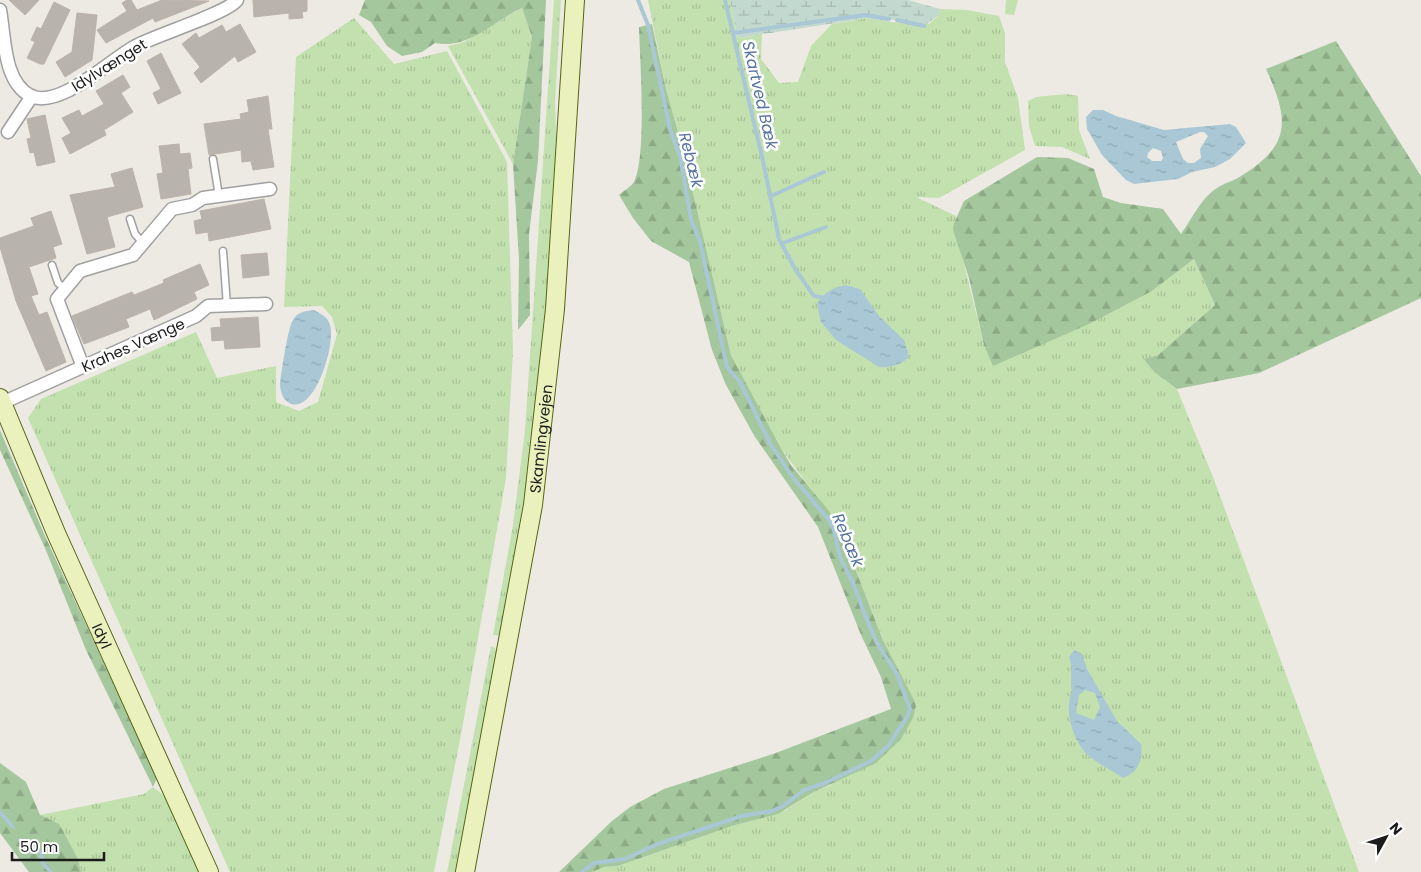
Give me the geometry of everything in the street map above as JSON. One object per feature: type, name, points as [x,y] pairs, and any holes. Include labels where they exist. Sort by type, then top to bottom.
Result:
[{"type":"street","name":"Idylvænget","points":[[32,96],[58,96],[134,47],[176,28],[228,9],[237,0]]},
{"type":"street","name":"Skamlingvejen","points":[[465,872],[533,505],[555,309],[576,0]]},
{"type":"street","points":[[0,10],[14,80],[32,96],[8,132]]},
{"type":"street","points":[[83,367],[57,299],[80,271],[133,255],[172,210],[192,205],[204,198],[270,189]]},
{"type":"street","name":"Krahes Vænge","points":[[1,401],[83,367],[196,316],[208,306],[266,304]]},
{"type":"street","name":"Idyl","points":[[1,401],[56,533],[209,872]]},
{"type":"lane","points":[[213,159],[219,196]]},
{"type":"lane","points":[[130,218],[135,234],[144,244]]},
{"type":"lane","points":[[223,251],[227,306]]},
{"type":"lane","points":[[52,265],[58,283],[65,289]]},
{"type":"green space","points":[[365,0],[546,0],[538,161],[529,234],[530,315],[518,330],[519,259],[513,164],[532,37],[522,8],[470,38],[447,44],[435,43],[422,52],[402,56],[387,46],[371,22],[359,15]]},
{"type":"green space","points":[[554,0],[561,0],[555,103],[557,151],[548,288],[530,479],[502,636],[493,635],[513,525],[525,430]]},
{"type":"green space","points":[[648,0],[730,0],[738,38],[762,34],[761,59],[779,83],[798,82],[811,46],[832,24],[868,18],[889,22],[929,24],[939,15],[940,9],[967,10],[999,16],[1005,33],[1005,62],[1018,98],[1025,150],[939,198],[916,197],[956,216],[954,223],[984,345],[1152,291],[1194,259],[1215,305],[1158,355],[1145,359],[1154,372],[1177,389],[1213,477],[1359,872],[592,872],[604,867],[618,866],[735,825],[786,810],[812,793],[831,785],[915,710],[916,706],[882,638],[839,527],[777,443],[731,355],[682,146],[666,89]]},
{"type":"green space","points":[[730,0],[908,0],[940,9],[939,15],[924,26],[890,19],[889,22],[868,18],[738,38]]},
{"type":"green space","points":[[1006,0],[1018,0],[1014,15],[1005,14]]},
{"type":"green space","points":[[522,8],[532,37],[513,164],[448,46],[464,42]]},
{"type":"green space","points":[[354,18],[394,64],[447,51],[507,162],[513,351],[506,478],[463,724],[434,872],[230,872],[28,418],[41,399],[196,332],[217,378],[276,366],[276,402],[299,411],[318,402],[337,334],[332,317],[322,306],[284,307],[296,57]]},
{"type":"green space","points":[[652,24],[731,355],[791,465],[829,511],[839,527],[882,638],[916,706],[913,718],[901,739],[876,763],[812,793],[778,814],[735,825],[618,866],[604,867],[592,872],[559,872],[612,821],[630,807],[664,789],[773,754],[891,709],[881,677],[861,635],[818,527],[755,437],[726,385],[712,350],[689,262],[651,241],[633,218],[619,195],[633,184],[638,169],[642,130],[639,27]]},
{"type":"green space","points":[[1336,41],[1421,176],[1421,298],[1259,373],[1177,389],[1154,372],[1144,359],[1158,355],[1215,305],[1194,259],[1152,291],[1089,324],[993,366],[984,345],[969,278],[953,230],[954,223],[964,201],[1037,157],[1068,158],[1094,169],[1103,197],[1121,203],[1163,209],[1181,234],[1201,203],[1211,192],[1258,165],[1270,153],[1277,142],[1281,130],[1282,117],[1274,87],[1266,69]]},
{"type":"green space","points":[[1067,94],[1078,96],[1079,130],[1090,159],[1062,147],[1035,146],[1029,126],[1028,101],[1036,97]]},
{"type":"green space","points":[[0,430],[45,536],[157,778],[153,787],[86,650],[45,548],[0,450]]},
{"type":"green space","points":[[491,646],[495,648],[498,658],[457,872],[447,872]]},
{"type":"green space","points":[[0,763],[26,782],[40,815],[59,824],[78,859],[81,872],[29,872],[0,833]]},
{"type":"green space","points":[[153,787],[167,798],[202,872],[81,872],[78,859],[40,815],[144,794]]},
{"type":"water","points":[[1093,110],[1103,110],[1116,116],[1164,130],[1230,124],[1236,127],[1246,143],[1230,159],[1215,167],[1192,172],[1178,179],[1134,184],[1126,180],[1102,155],[1087,129],[1086,117]],"holes":[[[1204,132],[1208,136],[1200,149],[1201,158],[1194,163],[1188,163],[1183,159],[1176,142]],[[1153,148],[1161,151],[1163,158],[1161,161],[1152,161],[1147,157]]]},
{"type":"water","points":[[845,285],[860,289],[879,316],[904,340],[909,356],[907,359],[900,364],[879,367],[836,340],[821,322],[817,304],[829,291]]},
{"type":"water","points":[[314,310],[322,314],[330,325],[330,347],[327,361],[322,376],[307,399],[298,404],[289,403],[285,400],[280,386],[290,326],[298,314]]},
{"type":"water","points":[[1074,650],[1082,654],[1087,669],[1117,721],[1141,744],[1139,764],[1133,772],[1123,778],[1090,757],[1075,736],[1069,708],[1072,692],[1069,657]],"holes":[[[1085,690],[1095,693],[1100,707],[1094,720],[1076,713],[1079,695]]]},
{"type":"building","points":[[9,0],[39,0],[25,15]]},
{"type":"building","points":[[131,0],[137,10],[162,0],[209,1],[155,22],[153,18],[106,43],[97,30],[127,11],[122,3]]},
{"type":"building","points":[[253,0],[307,0],[307,11],[302,12],[303,18],[289,19],[289,13],[254,17]]},
{"type":"building","points":[[54,2],[70,10],[44,64],[40,64],[27,58],[35,42],[31,40],[37,27],[41,29]]},
{"type":"building","points":[[77,13],[97,15],[92,60],[65,77],[56,62],[72,52]]},
{"type":"building","points":[[240,24],[256,52],[238,62],[235,56],[201,83],[194,73],[200,67],[182,44],[196,33],[199,38],[222,25],[226,32]]},
{"type":"building","points":[[161,53],[181,93],[158,104],[153,93],[161,89],[147,61]]},
{"type":"building","points":[[123,75],[130,87],[121,93],[133,112],[104,130],[106,135],[70,154],[62,138],[71,133],[62,118],[79,110],[82,116],[104,104],[96,91]]},
{"type":"building","points":[[268,96],[272,129],[268,129],[274,167],[253,170],[251,161],[242,162],[241,150],[209,155],[204,124],[241,119],[240,114],[249,112],[247,100]]},
{"type":"building","points":[[45,115],[55,162],[37,166],[34,152],[30,153],[27,139],[31,138],[27,119]]},
{"type":"building","points":[[179,144],[180,154],[190,153],[192,168],[188,169],[191,194],[161,199],[157,174],[163,173],[159,146]]},
{"type":"building","points":[[132,168],[143,207],[107,217],[115,247],[87,254],[70,195],[115,187],[111,174]]},
{"type":"building","points":[[264,199],[271,229],[209,241],[208,232],[196,234],[194,221],[202,219],[200,211]]},
{"type":"building","points":[[51,211],[62,244],[53,247],[56,258],[29,267],[38,294],[31,296],[39,315],[47,312],[66,362],[46,371],[16,301],[0,247],[0,238],[34,226],[31,218]]},
{"type":"building","points":[[267,253],[269,275],[243,278],[241,255]]},
{"type":"building","points":[[200,264],[209,285],[194,292],[197,299],[154,320],[150,309],[126,319],[129,327],[84,344],[72,316],[132,292],[134,295],[164,283],[163,280]]},
{"type":"building","points":[[258,317],[260,347],[225,349],[224,340],[212,341],[211,328],[221,327],[220,319]]},
{"type":"waterway","name":"Rebæk","points":[[582,872],[594,863],[625,859],[655,845],[742,816],[772,811],[783,806],[804,790],[825,783],[871,761],[889,745],[910,709],[897,674],[877,643],[853,583],[840,557],[834,530],[829,520],[794,479],[771,445],[740,382],[727,367],[700,242],[691,220],[680,156],[670,129],[648,25],[638,0]]},
{"type":"waterway","name":"Skartved Bæk","points":[[725,0],[763,161],[779,239],[795,269],[814,296],[821,297]]},
{"type":"waterway","points":[[733,33],[865,15],[889,19]]},
{"type":"waterway","points":[[897,20],[924,26]]},
{"type":"waterway","points":[[771,196],[824,172]]},
{"type":"waterway","points":[[783,243],[826,227]]},
{"type":"waterway","points":[[0,812],[13,827]]},
{"type":"waterway","points":[[20,840],[28,847],[41,853],[42,862],[51,872]]}]
